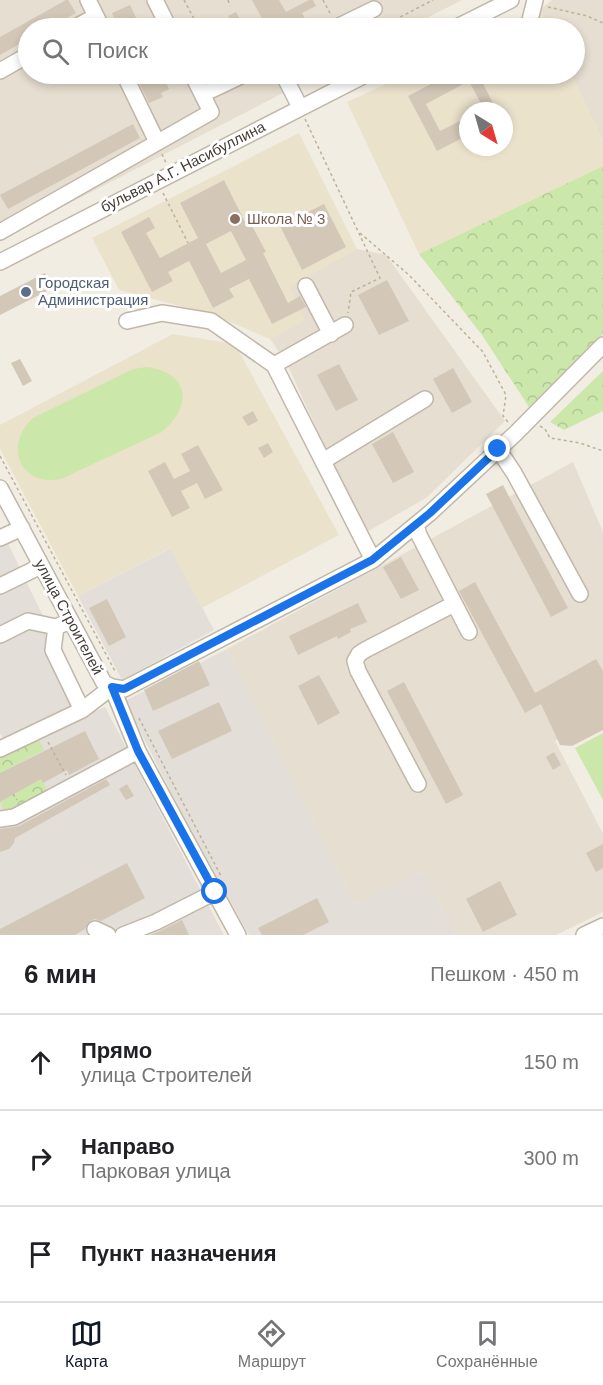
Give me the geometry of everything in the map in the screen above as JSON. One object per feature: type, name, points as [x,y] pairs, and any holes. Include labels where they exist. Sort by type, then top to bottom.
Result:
[{"type":"street","points":[[88,0],[97,18]]},
{"type":"street","points":[[155,0],[164,18]]},
{"type":"street","points":[[475,18],[511,0]]},
{"type":"street","points":[[533,18],[540,3]]},
{"type":"street","points":[[356,18],[374,9]]},
{"type":"street","points":[[0,71],[18,61]]},
{"type":"street","points":[[129,84],[159,147]]},
{"type":"street","points":[[0,232],[159,147],[212,112],[198,84]]},
{"type":"street","points":[[203,94],[224,84]]},
{"type":"street","points":[[288,84],[300,107]]},
{"type":"street","name":"бульвар А.Г. Насибуллина","points":[[0,262],[347,84]]},
{"type":"street","points":[[306,286],[331,334]]},
{"type":"street","points":[[127,321],[162,313],[211,321],[274,365],[372,560]]},
{"type":"street","points":[[274,365],[345,325]]},
{"type":"street","points":[[0,749],[82,710],[112,687],[124,689],[372,560],[416,525],[498,449],[603,345]]},
{"type":"street","points":[[323,461],[425,399]]},
{"type":"street","points":[[498,449],[514,473],[580,594]]},
{"type":"street","name":"улица Строителей","points":[[0,488],[41,566],[63,624],[104,683],[112,687],[138,751],[238,935]]},
{"type":"street","points":[[416,525],[469,632]]},
{"type":"street","points":[[0,538],[22,528]]},
{"type":"street","points":[[0,586],[41,566]]},
{"type":"street","points":[[418,784],[355,662],[364,650],[454,604]]},
{"type":"street","points":[[0,635],[28,621],[63,624],[53,650],[82,710]]},
{"type":"street","points":[[0,819],[14,817],[138,751]]},
{"type":"street","points":[[123,935],[156,922],[215,892]]},
{"type":"street","points":[[584,935],[603,926]]},
{"type":"path","points":[[184,0],[194,18]]},
{"type":"path","points":[[228,0],[230,6]]},
{"type":"path","points":[[323,0],[331,18]]},
{"type":"path","points":[[398,18],[433,0]]},
{"type":"path","points":[[540,3],[587,16],[603,23]]},
{"type":"path","points":[[300,107],[380,278],[351,292],[345,325]]},
{"type":"path","points":[[159,147],[166,163]]},
{"type":"path","points":[[164,195],[188,243]]},
{"type":"path","points":[[360,233],[409,275],[483,352],[506,394],[503,416]]},
{"type":"path","points":[[537,423],[545,429],[550,438],[580,443],[603,451]]},
{"type":"path","points":[[42,730],[72,786]]},
{"type":"shaded area","points":[[0,0],[462,0],[427,18],[18,18],[18,84],[301,84],[0,239]]},
{"type":"shaded area","points":[[552,0],[603,0],[603,141],[576,84],[585,84],[585,18],[544,18],[540,10]]},
{"type":"shaded area","points":[[540,10],[544,18],[523,18]]},
{"type":"shaded area","points":[[386,84],[576,84],[603,141],[603,166],[419,254],[347,102]]},
{"type":"shaded area","name":"Школа № 3","points":[[299,133],[357,249],[290,286],[305,320],[270,339],[211,314],[119,290],[92,238]]},
{"type":"shaded area","points":[[357,249],[386,255],[505,421],[426,498],[365,533],[286,362],[270,339],[304,320],[289,286]]},
{"type":"shaded area","points":[[173,334],[235,344],[339,535],[202,608],[170,548],[78,596],[0,449],[0,425]]},
{"type":"shaded area","points":[[573,462],[603,532],[603,711],[555,741],[603,834],[603,912],[556,935],[456,935],[423,871],[355,904],[227,649]]},
{"type":"shaded area","points":[[0,527],[83,699],[75,707],[4,740],[0,733]]},
{"type":"shaded area","points":[[171,548],[214,630],[122,680],[78,596]]},
{"type":"shaded area","points":[[227,649],[355,904],[423,871],[456,935],[249,935],[183,816],[125,701]]},
{"type":"shaded area","points":[[105,707],[224,935],[0,935],[0,752]]},
{"type":"green space","points":[[603,166],[603,334],[529,407],[482,335],[419,254]]},
{"type":"green space","points":[[147,367],[161,370],[172,376],[179,383],[182,392],[179,412],[162,432],[61,479],[47,480],[35,477],[26,471],[20,462],[19,440],[33,418],[133,369]]},
{"type":"green space","points":[[603,371],[603,411],[564,430],[550,422]]},
{"type":"green space","points":[[35,732],[44,750],[0,773],[0,751]]},
{"type":"green space","points":[[603,733],[603,800],[575,748]]},
{"type":"green space","points":[[41,779],[50,795],[8,819],[0,802]]},
{"type":"building","points":[[66,0],[76,13],[67,18],[34,18]]},
{"type":"building","points":[[252,0],[279,0],[286,12],[309,0],[313,0],[316,6],[302,13],[305,18],[262,18]]},
{"type":"building","points":[[130,5],[136,18],[114,18],[112,13]]},
{"type":"building","points":[[236,12],[239,18],[229,18],[228,16]]},
{"type":"building","points":[[18,27],[18,45],[0,55],[0,37]]},
{"type":"building","points":[[140,84],[167,84],[169,89],[161,93],[163,97],[149,103]]},
{"type":"building","points":[[431,84],[463,84],[426,104],[440,131],[459,122],[459,140],[437,151],[408,96]]},
{"type":"building","points":[[471,84],[483,84],[492,102],[480,102]]},
{"type":"building","points":[[133,124],[140,138],[8,209],[0,195]]},
{"type":"building","points":[[224,180],[245,222],[249,220],[266,252],[263,253],[288,303],[300,296],[306,307],[272,324],[249,279],[229,289],[234,297],[213,308],[189,261],[168,272],[173,281],[152,292],[121,232],[149,217],[155,228],[146,233],[160,258],[198,238],[180,203]],"holes":[[[231,231],[246,260],[221,273],[206,244]]]},
{"type":"building","points":[[324,204],[346,247],[302,270],[280,226]]},
{"type":"building","name":"Городская Администрация","points":[[45,273],[53,288],[0,315],[0,296]]},
{"type":"building","points":[[387,280],[409,321],[379,335],[358,295]]},
{"type":"building","points":[[20,359],[32,381],[23,386],[11,363]]},
{"type":"building","points":[[339,364],[358,400],[336,411],[317,375]]},
{"type":"building","points":[[453,368],[472,402],[452,413],[433,379]]},
{"type":"building","points":[[253,411],[258,421],[248,426],[242,417]]},
{"type":"building","points":[[393,432],[414,472],[393,483],[372,444]]},
{"type":"building","points":[[268,443],[273,452],[264,458],[258,448]]},
{"type":"building","points":[[198,445],[223,490],[205,499],[197,483],[181,491],[190,508],[172,517],[148,471],[165,462],[174,479],[190,471],[181,454]]},
{"type":"building","points":[[503,485],[568,608],[551,617],[486,494]]},
{"type":"building","points":[[401,557],[419,590],[401,599],[383,567]]},
{"type":"building","points":[[475,582],[535,693],[596,659],[603,671],[603,730],[572,746],[560,745],[541,704],[525,713],[459,591]]},
{"type":"building","points":[[107,599],[126,637],[109,646],[89,608]]},
{"type":"building","points":[[358,603],[367,622],[350,629],[351,632],[338,639],[337,636],[298,655],[289,636]]},
{"type":"building","points":[[199,661],[210,685],[153,711],[144,690]]},
{"type":"building","points":[[319,675],[340,713],[318,725],[298,686]]},
{"type":"building","points":[[404,682],[463,795],[446,804],[387,691]]},
{"type":"building","points":[[219,702],[232,731],[172,759],[158,731]]},
{"type":"building","points":[[85,731],[99,759],[69,775],[67,770],[43,783],[41,779],[0,802],[0,773]]},
{"type":"building","points":[[554,752],[561,765],[553,770],[546,757]]},
{"type":"building","points":[[106,779],[110,785],[15,838],[9,849],[0,852],[0,829],[19,826]]},
{"type":"building","points":[[127,784],[134,796],[126,800],[119,789]]},
{"type":"building","points":[[603,844],[603,868],[596,872],[586,853]]},
{"type":"building","points":[[127,863],[145,898],[101,921],[95,919],[90,921],[85,929],[75,935],[0,935],[0,929]]},
{"type":"building","points":[[500,881],[517,915],[483,932],[466,899]]},
{"type":"building","points":[[317,898],[329,922],[303,935],[262,935],[258,928]]},
{"type":"building","points":[[182,920],[189,935],[150,935],[160,931]]},
{"type":"place","name":"Школа № 3","points":[[235,219]]},
{"type":"place","name":"Городская Администрация","points":[[26,292]]},
{"type":"route","points":[[215,892],[138,751],[112,687],[124,689],[372,560],[430,513],[498,449]]}]
